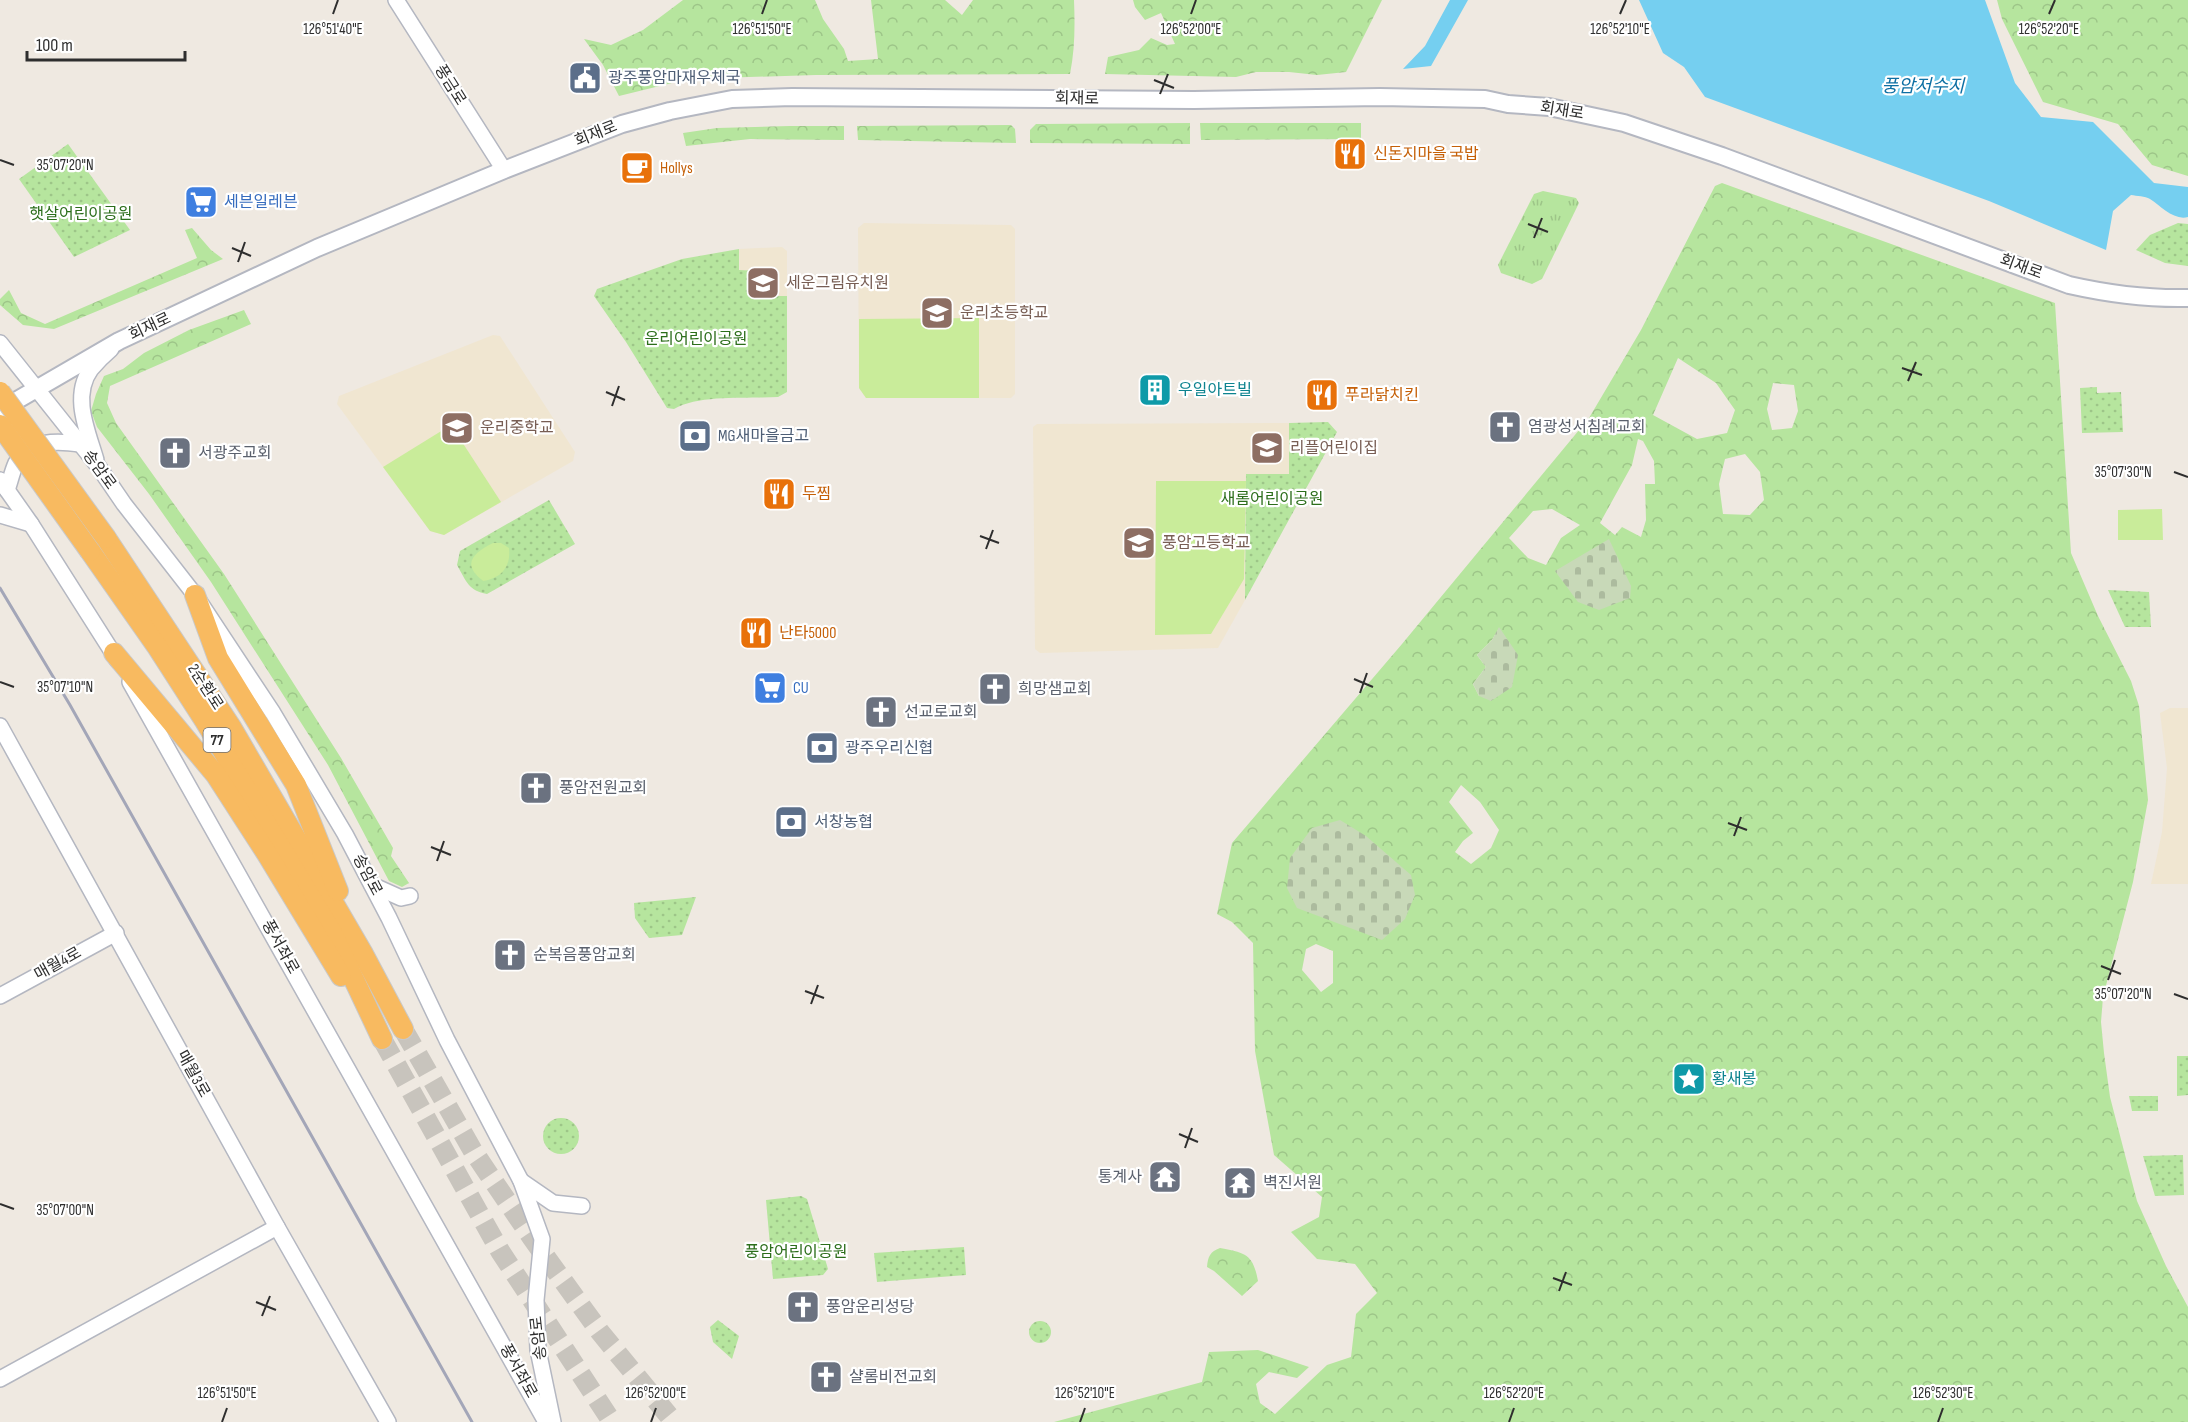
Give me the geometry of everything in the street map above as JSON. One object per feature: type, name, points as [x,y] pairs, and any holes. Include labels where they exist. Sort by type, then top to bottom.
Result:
[{"type":"highway","name":"2순환로","points":[[0,392],[106,538],[231,727],[362,952],[403,1029]]},
{"type":"highway","name":"2순환로","points":[[0,425],[158,648],[205,721],[333,935],[382,1039],[216,775],[114,653]]},
{"type":"highway","points":[[195,595],[218,658],[296,785],[362,952]]},
{"type":"main road","name":"회재로","points":[[0,410],[118,341],[317,248],[504,170],[622,124],[670,111],[732,99],[792,97],[1194,100],[1485,99],[1508,104],[1550,107],[1624,123],[1732,160],[2070,285],[2105,293],[2156,299],[2188,298]]},
{"type":"street","name":"풍금로","points":[[396,0],[504,170]]},
{"type":"street","points":[[98,466],[82,411],[81,394],[91,369],[118,341]]},
{"type":"street","name":"송암로","points":[[0,343],[98,466],[124,504],[195,595],[273,713],[345,834],[372,885],[447,1040],[521,1181],[542,1239],[536,1300],[538,1350],[553,1422]]},
{"type":"street","points":[[4,485],[17,462],[32,449],[46,442],[55,441],[80,444]]},
{"type":"street","name":"풍서좌로","points":[[4,485],[114,653],[546,1422]]},
{"type":"street","points":[[0,515],[31,524]]},
{"type":"street","name":"매월3로","points":[[0,726],[277,1227],[388,1422]]},
{"type":"street","points":[[372,885],[401,898],[410,897]]},
{"type":"street","name":"매월4로","points":[[0,996],[116,933]]},
{"type":"street","points":[[521,1181],[553,1203],[582,1206]]},
{"type":"street","points":[[0,1379],[277,1227]]},
{"type":"shaded area","name":"운리초등학교","points":[[864,223],[1011,225],[1015,229],[1015,394],[1011,398],[866,398],[859,388],[858,228]]},
{"type":"shaded area","name":"세운그림유치원","points":[[782,247],[787,251],[787,296],[740,296],[739,249]]},
{"type":"shaded area","name":"운리중학교","points":[[493,335],[500,336],[575,452],[573,461],[444,535],[430,531],[337,404],[339,396]]},
{"type":"shaded area","name":"풍암고등학교","points":[[1289,423],[1289,474],[1246,474],[1245,600],[1218,648],[1040,653],[1035,649],[1033,427],[1037,424]]},
{"type":"shaded area","points":[[2170,708],[2188,708],[2188,884],[2151,884],[2162,832],[2167,768],[2160,713]]},
{"type":"green space","points":[[683,0],[815,0],[823,19],[844,49],[848,61],[878,59],[871,0],[945,0],[962,15],[973,0],[1074,0],[1073,56],[1070,74],[816,75],[718,78],[672,83],[619,96],[603,65],[584,39],[611,45],[643,30]]},
{"type":"green space","points":[[1133,0],[1382,0],[1346,72],[1317,75],[1256,72],[1236,77],[1105,74],[1108,57],[1139,50],[1151,38],[1167,45],[1175,44],[1161,13],[1145,20],[1135,7]]},
{"type":"green space","points":[[1997,0],[2188,0],[2188,176],[2152,165],[2118,124],[2043,102],[2002,19]]},
{"type":"green space","points":[[1190,123],[1190,144],[1030,143],[1030,130],[1036,124]]},
{"type":"green space","points":[[1200,123],[1361,123],[1361,139],[1201,140]]},
{"type":"green space","points":[[1011,125],[1015,129],[1016,143],[858,140],[857,126]]},
{"type":"green space","points":[[844,126],[844,140],[750,139],[686,146],[683,133],[717,128]]},
{"type":"green space","name":"햇살어린이공원","points":[[68,144],[130,230],[74,257],[19,179]]},
{"type":"green space","points":[[1722,183],[2055,303],[2071,553],[2098,616],[2131,681],[2139,706],[2148,800],[2133,882],[2103,997],[2101,1022],[2104,1053],[2110,1097],[2137,1201],[2166,1266],[2188,1307],[2188,1422],[1054,1422],[1202,1382],[1209,1352],[1258,1350],[1309,1367],[1297,1378],[1269,1372],[1256,1384],[1260,1403],[1275,1414],[1327,1365],[1351,1357],[1356,1314],[1377,1293],[1355,1264],[1317,1259],[1291,1232],[1319,1217],[1322,1197],[1274,1155],[1255,1051],[1253,943],[1232,922],[1217,914],[1232,843],[1402,644],[1589,418],[1641,330],[1715,186]],"holes":[[[1678,358],[1716,383],[1735,410],[1727,433],[1697,439],[1653,415]],[[1773,383],[1794,385],[1798,411],[1792,428],[1772,430],[1767,409]],[[1638,439],[1643,441],[1654,461],[1655,484],[1645,484],[1646,520],[1641,537],[1622,527],[1615,535],[1600,523],[1632,465]],[[1745,454],[1760,472],[1764,500],[1750,515],[1723,514],[1719,484],[1725,459]],[[1552,509],[1580,525],[1561,538],[1546,565],[1528,558],[1509,538],[1533,511]],[[1499,628],[1479,696],[1473,684],[1486,667],[1477,655],[1492,640]],[[1461,785],[1480,802],[1499,830],[1491,848],[1471,864],[1455,852],[1473,833],[1449,802]],[[1316,944],[1333,951],[1333,983],[1321,992],[1302,970],[1306,949]]]},
{"type":"green space","points":[[1543,191],[1576,198],[1579,203],[1542,279],[1532,284],[1501,273],[1498,265],[1534,194]]},
{"type":"green space","points":[[2178,223],[2188,224],[2188,266],[2165,263],[2136,250],[2150,235]]},
{"type":"green space","points":[[192,228],[211,250],[223,259],[54,329],[23,325],[0,305],[0,299],[9,290],[21,313],[45,324],[197,258],[185,230]]},
{"type":"green space","name":"운리어린이공원","points":[[739,249],[739,270],[760,271],[761,296],[787,296],[787,392],[778,397],[710,399],[685,404],[674,409],[667,408],[594,296],[597,289],[682,259]]},
{"type":"green space","points":[[244,310],[251,324],[110,386],[107,403],[116,423],[224,574],[341,758],[393,848],[391,856],[409,883],[402,887],[389,881],[328,765],[211,582],[149,494],[97,427],[91,411],[104,376],[123,369],[144,353],[189,330]]},
{"type":"green space","points":[[979,318],[979,398],[866,398],[859,388],[859,319]]},
{"type":"green space","points":[[2097,387],[2097,393],[2121,392],[2123,432],[2082,433],[2080,388]]},
{"type":"green space","name":"새롬어린이공원","points":[[1328,422],[1337,432],[1245,600],[1246,474],[1289,474],[1289,423]]},
{"type":"green space","points":[[451,425],[501,502],[444,535],[430,531],[383,467]]},
{"type":"green space","points":[[1156,481],[1246,481],[1244,579],[1211,634],[1155,635]]},
{"type":"green space","points":[[549,500],[575,544],[487,594],[472,588],[457,565],[460,551]]},
{"type":"green space","points":[[2162,509],[2163,540],[2118,540],[2118,510]]},
{"type":"green space","points":[[1609,539],[1631,586],[1630,598],[1599,610],[1578,602],[1555,571]]},
{"type":"green space","points":[[493,543],[501,543],[509,548],[508,561],[500,574],[483,581],[472,569],[472,559]]},
{"type":"green space","points":[[2108,590],[2149,592],[2151,627],[2125,627]]},
{"type":"green space","points":[[1499,627],[1518,655],[1512,687],[1491,701],[1479,696],[1473,684],[1486,667],[1477,655],[1492,640]]},
{"type":"green space","points":[[1340,820],[1366,836],[1411,875],[1415,895],[1405,919],[1382,940],[1297,908],[1287,888],[1290,858],[1312,828]]},
{"type":"green space","points":[[696,897],[682,935],[649,938],[635,918],[634,903]]},
{"type":"green space","points":[[2177,1056],[2188,1056],[2188,1095],[2177,1096]]},
{"type":"green space","points":[[2129,1096],[2158,1096],[2158,1111],[2132,1111]]},
{"type":"green space","points":[[561,1118],[574,1123],[579,1136],[574,1149],[561,1154],[548,1149],[543,1136],[548,1123]]},
{"type":"green space","points":[[2183,1155],[2184,1195],[2155,1196],[2143,1156]]},
{"type":"green space","name":"풍암어린이공원","points":[[801,1196],[807,1199],[828,1269],[823,1275],[773,1279],[766,1200]]},
{"type":"green space","points":[[964,1247],[966,1275],[877,1282],[874,1253]]},
{"type":"green space","points":[[1220,1248],[1247,1256],[1254,1265],[1258,1281],[1242,1296],[1207,1267],[1210,1255]]},
{"type":"green space","points":[[718,1320],[739,1336],[732,1359],[713,1342],[710,1327]]},
{"type":"green space","points":[[1040,1321],[1048,1324],[1051,1332],[1048,1340],[1040,1343],[1032,1340],[1029,1332],[1032,1324]]},
{"type":"water","points":[[1450,0],[1468,0],[1431,66],[1403,69],[1425,46]]},
{"type":"water","name":"풍암저수지","points":[[1639,0],[1985,0],[2015,83],[2041,117],[2093,122],[2154,183],[2188,187],[2188,217],[2178,217],[2148,198],[2131,195],[2113,211],[2106,250],[1989,201],[1705,97],[1684,67],[1663,53]]},
{"type":"tunnel","points":[[403,1029],[473,1151],[532,1238],[600,1332],[674,1422]]},
{"type":"tunnel","points":[[382,1039],[500,1251],[612,1422]]},
{"type":"railway","points":[[0,588],[70,705],[472,1422]]},
{"type":"place","name":"광주풍암마재우체국","points":[[585,78]]},
{"type":"place","name":"신돈지마을 국밥","points":[[1350,154]]},
{"type":"place","name":"Hollys","points":[[637,168]]},
{"type":"place","name":"세븐일레븐","points":[[201,202]]},
{"type":"place","name":"세운그림유치원","points":[[763,283]]},
{"type":"place","name":"운리초등학교","points":[[937,313]]},
{"type":"place","name":"우일아트빌","points":[[1155,390]]},
{"type":"place","name":"푸라닭치킨","points":[[1322,395]]},
{"type":"place","name":"염광성서침례교회","points":[[1505,427]]},
{"type":"place","name":"운리중학교","points":[[457,428]]},
{"type":"place","name":"MG새마을금고","points":[[695,436]]},
{"type":"place","name":"리플어린이집","points":[[1267,448]]},
{"type":"place","name":"서광주교회","points":[[175,453]]},
{"type":"place","name":"두찜","points":[[779,494]]},
{"type":"place","name":"풍암고등학교","points":[[1139,543]]},
{"type":"place","name":"난타5000","points":[[756,633]]},
{"type":"place","name":"CU","points":[[770,688]]},
{"type":"place","name":"희망샘교회","points":[[995,689]]},
{"type":"place","name":"선교로교회","points":[[881,712]]},
{"type":"place","name":"광주우리신협","points":[[822,748]]},
{"type":"place","name":"풍암전원교회","points":[[536,788]]},
{"type":"place","name":"서창농협","points":[[791,822]]},
{"type":"place","name":"순복음풍암교회","points":[[510,955]]},
{"type":"place","name":"황새봉","points":[[1689,1079]]},
{"type":"place","name":"통계사","points":[[1165,1177]]},
{"type":"place","name":"벽진서원","points":[[1240,1183]]},
{"type":"place","name":"풍암운리성당","points":[[803,1307]]},
{"type":"place","name":"샬롬비전교회","points":[[826,1377]]}]
